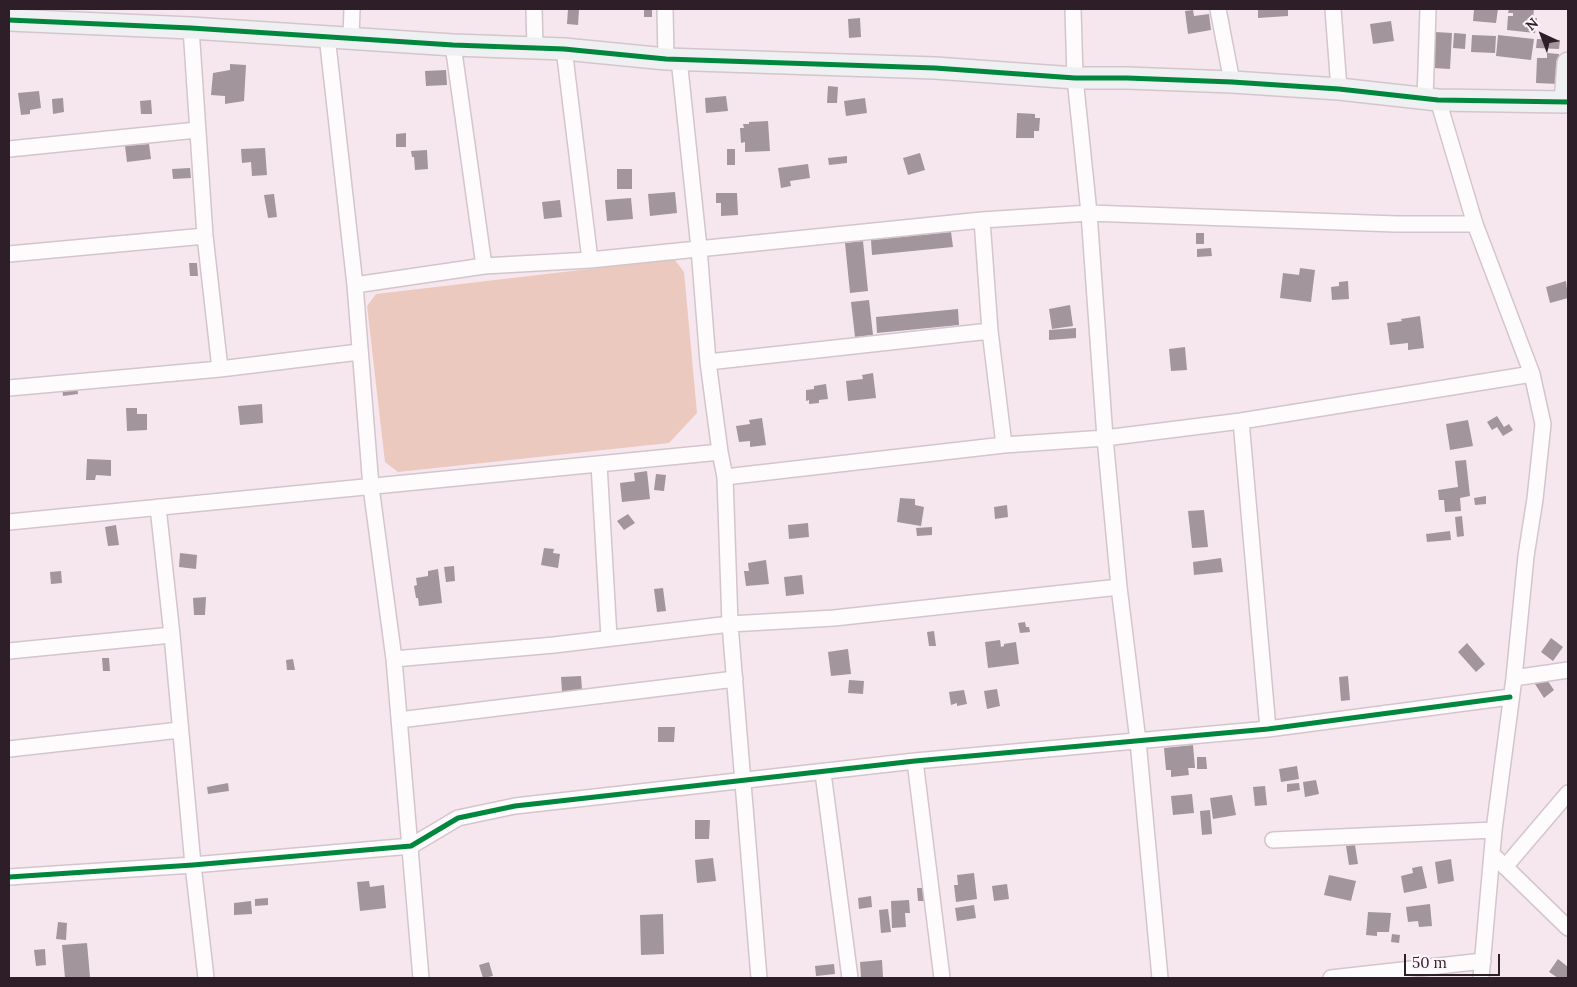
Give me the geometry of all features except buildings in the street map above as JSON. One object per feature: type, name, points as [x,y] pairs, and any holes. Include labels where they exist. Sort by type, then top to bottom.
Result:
[{"type":"street","points":[[351,38],[352,9]]},
{"type":"street","points":[[534,9],[535,48]]},
{"type":"street","points":[[665,9],[699,248],[708,362],[725,477],[730,624],[759,978]]},
{"type":"street","points":[[1073,9],[1075,78],[1089,213],[1105,438],[1119,586],[1138,741],[1160,978]]},
{"type":"street","points":[[1218,9],[1232,82]]},
{"type":"street","points":[[1333,9],[1339,89]]},
{"type":"street","points":[[1428,9],[1431,100],[1532,374],[1543,424],[1535,499],[1526,556],[1514,678],[1494,830],[1480,978]]},
{"type":"street","points":[[9,20],[191,28],[453,45],[564,49],[672,59],[935,68],[1075,78],[1232,82],[1339,89],[1431,100],[1567,102],[1568,63]]},
{"type":"street","points":[[191,28],[205,236],[220,369]]},
{"type":"street","points":[[327,36],[355,285],[371,487],[394,659],[421,978]]},
{"type":"street","points":[[453,45],[484,266]]},
{"type":"street","points":[[564,49],[590,260]]},
{"type":"street","points":[[9,148],[197,130]]},
{"type":"street","points":[[355,285],[484,266],[590,260],[982,220],[1089,213],[1387,224],[1476,224]]},
{"type":"street","points":[[982,220],[990,331],[1004,445]]},
{"type":"street","points":[[9,254],[205,236]]},
{"type":"street","points":[[708,362],[990,331]]},
{"type":"street","points":[[9,388],[220,369],[359,352]]},
{"type":"street","points":[[725,477],[1004,445],[1105,438],[1241,421],[1532,374]]},
{"type":"street","points":[[1241,421],[1268,729]]},
{"type":"street","points":[[9,522],[720,452]]},
{"type":"street","points":[[599,464],[609,638]]},
{"type":"street","points":[[158,507],[206,978]]},
{"type":"street","points":[[394,659],[554,645],[730,624],[834,618],[1119,586]]},
{"type":"street","points":[[9,651],[172,635]]},
{"type":"street","points":[[1514,678],[1568,670]]},
{"type":"street","points":[[399,720],[735,679]]},
{"type":"street","points":[[9,878],[193,865],[411,846],[458,818],[515,806],[744,780],[824,773],[915,761],[1268,729],[1510,697]]},
{"type":"street","points":[[9,749],[180,730]]},
{"type":"street","points":[[915,761],[942,978]]},
{"type":"street","points":[[824,773],[850,978]]},
{"type":"street","points":[[1505,867],[1568,793]]},
{"type":"street","points":[[1273,840],[1494,830]]},
{"type":"street","points":[[1492,854],[1568,928]]},
{"type":"street","points":[[1331,978],[1483,961]]},
{"type":"shaded area","points":[[674,259],[684,272],[697,413],[669,443],[398,472],[385,462],[367,306],[376,294]]},
{"type":"cycle path","points":[[9,20],[191,28],[453,45],[564,49],[666,59],[935,68],[1075,78],[1232,82],[1339,89],[1438,100],[1568,102]]},
{"type":"cycle path","points":[[9,877],[193,865],[411,846],[458,818],[515,806],[915,761],[1268,729],[1510,697]]}]
